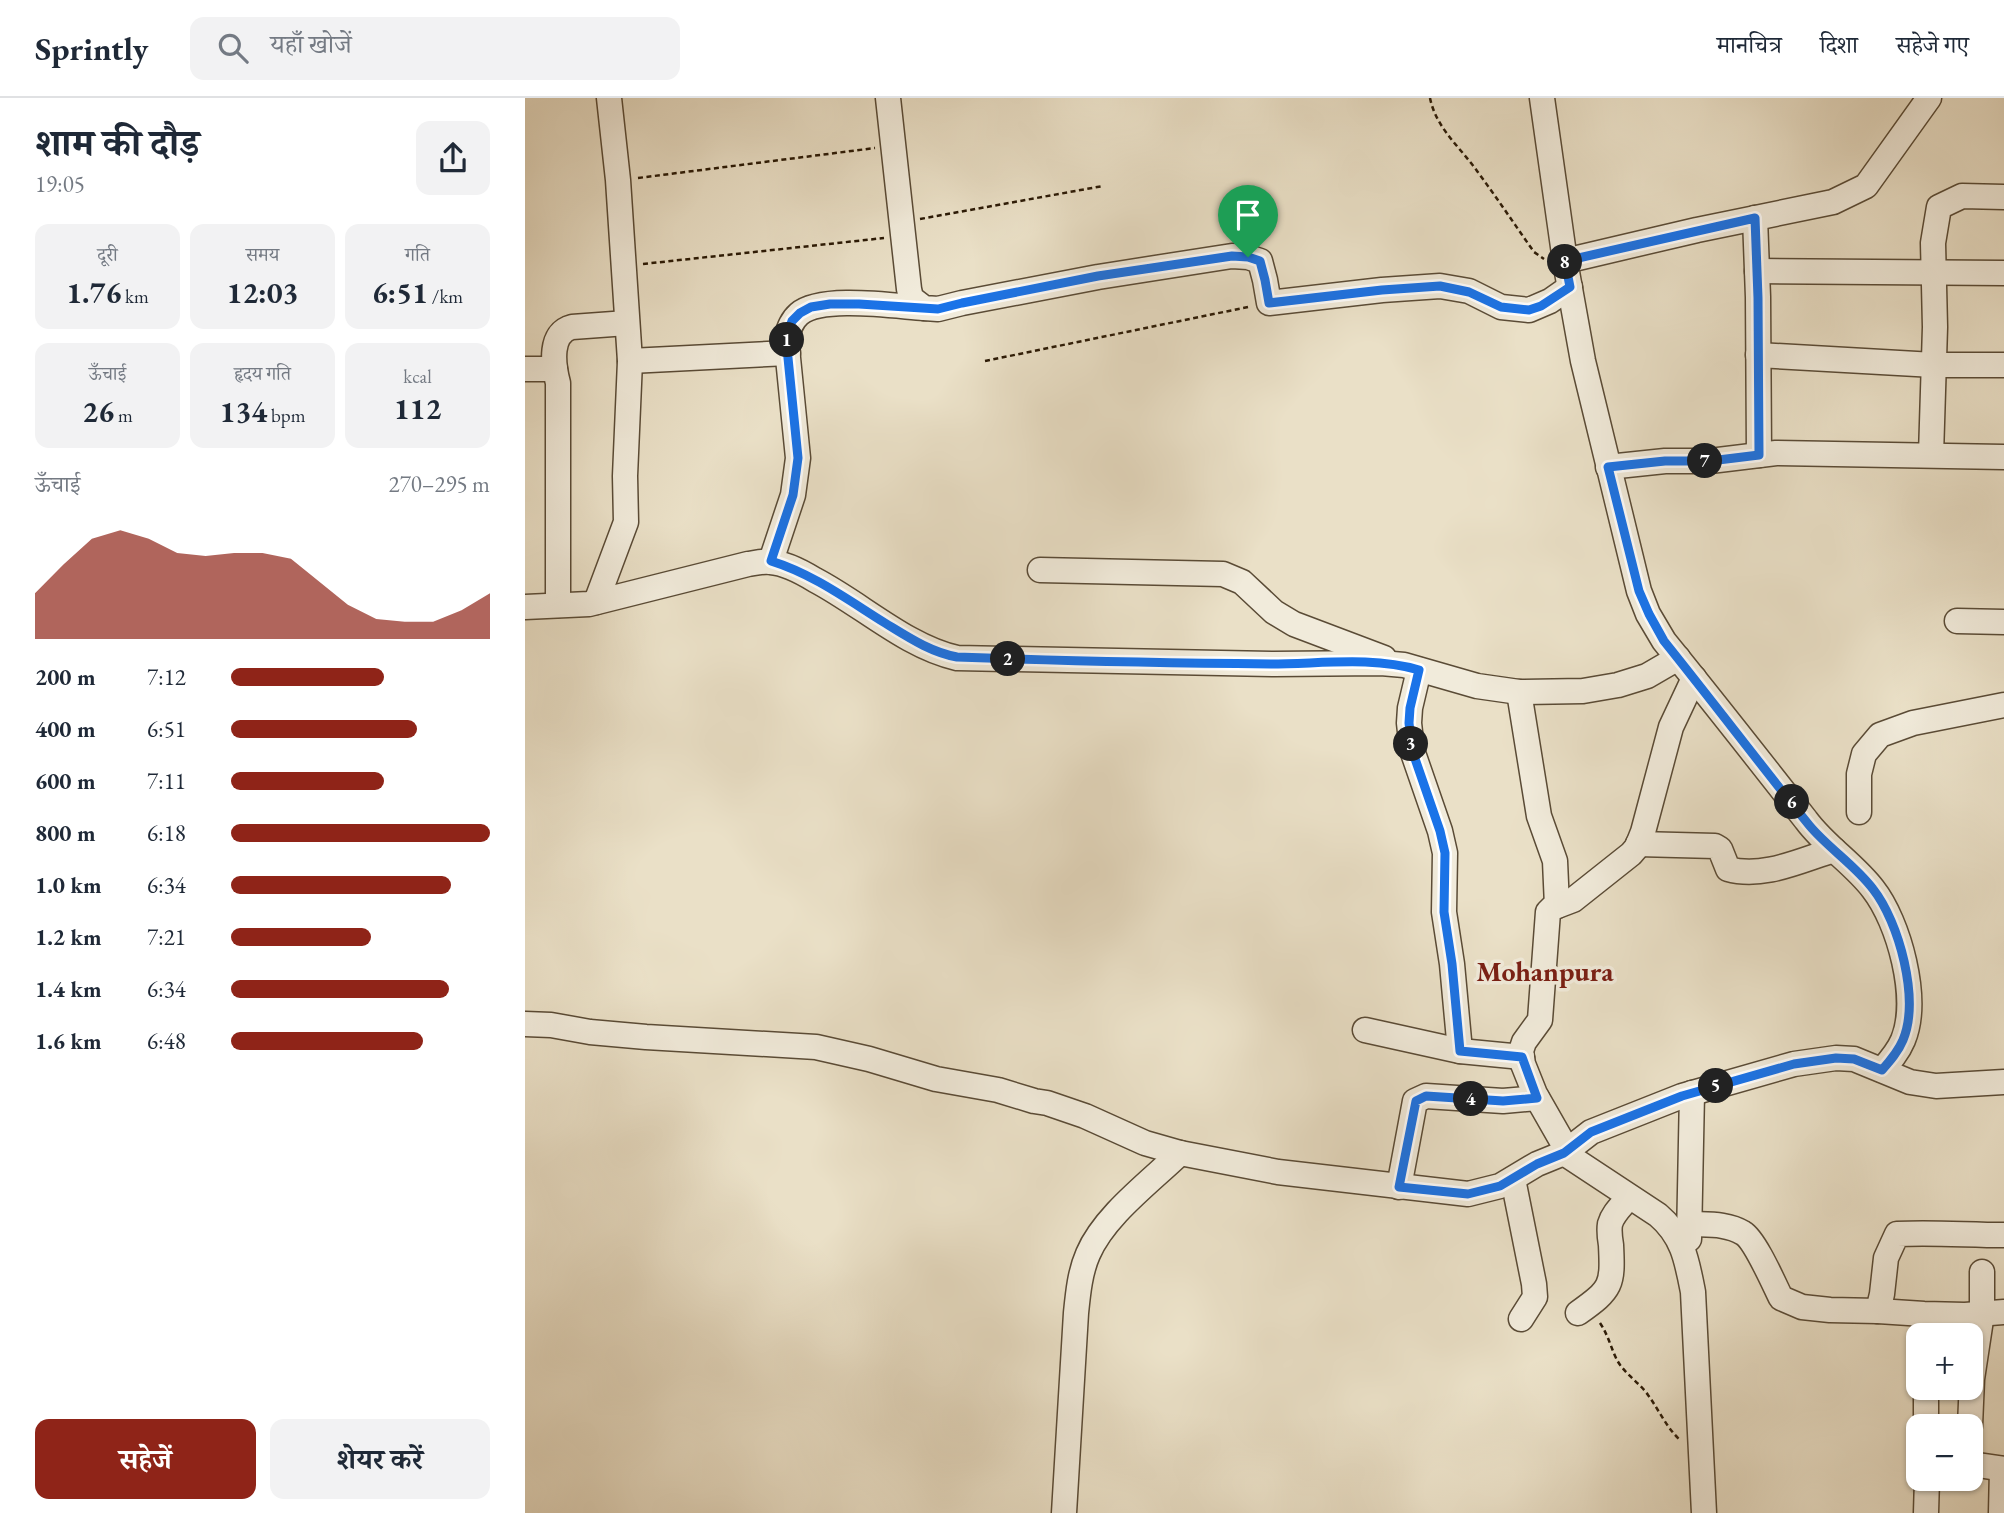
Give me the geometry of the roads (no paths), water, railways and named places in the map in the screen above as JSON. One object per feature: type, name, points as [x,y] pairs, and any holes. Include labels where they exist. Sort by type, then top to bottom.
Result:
[{"type":"street","points":[[596,602],[626,522],[630,361],[610,98]]},
{"type":"street","points":[[888,98],[911,298],[924,307]]},
{"type":"street","points":[[1542,98],[1565,261],[1583,361],[1639,591],[1664,641],[1811,827],[1871,886],[1885,905],[1895,926],[1902,951],[1909,1016],[1904,1039],[1896,1054],[1882,1070]]},
{"type":"street","points":[[1565,261],[1833,202],[1866,186],[1929,98]]},
{"type":"street","points":[[1931,456],[1935,327],[1933,243],[1938,206],[1962,195],[2004,197]]},
{"type":"street","points":[[1755,218],[1759,455]]},
{"type":"street","points":[[771,561],[793,495],[798,458],[786,338],[792,321],[811,307],[830,304],[938,309],[1098,276],[1232,256],[1260,261],[1269,303],[1440,286],[1469,292],[1501,307],[1529,310],[1541,306],[1570,287]]},
{"type":"street","points":[[1757,271],[2004,273]]},
{"type":"street","points":[[558,605],[556,342],[565,329],[627,323]]},
{"type":"street","points":[[630,361],[788,354]]},
{"type":"street","points":[[1758,355],[1934,365],[2004,365]]},
{"type":"street","points":[[525,369],[555,369]]},
{"type":"street","points":[[1608,467],[1805,453],[2004,457]]},
{"type":"street","points":[[525,607],[596,602],[748,564],[771,561],[794,568],[823,584],[919,644],[941,654],[957,657],[1274,664],[1381,663],[1411,668]]},
{"type":"street","points":[[1040,570],[1223,574],[1242,582],[1274,612],[1294,624],[1411,668],[1509,692],[1583,691],[1618,685],[1647,676],[1678,658]]},
{"type":"street","points":[[1957,621],[2004,622]]},
{"type":"street","points":[[1411,668],[1409,723],[1412,750],[1445,853],[1444,912],[1460,1051]]},
{"type":"street","points":[[1694,678],[1671,727],[1638,844],[1631,854],[1573,900],[1548,912],[1540,1020],[1524,1042],[1521,1051],[1537,1098],[1566,1151],[1658,1215],[1670,1225],[1680,1241],[1688,1263],[1693,1292],[1704,1513]]},
{"type":"street","points":[[1519,692],[1539,816],[1555,861],[1556,906]]},
{"type":"street","points":[[1859,812],[1859,774],[1864,754],[1880,735],[1913,723],[2004,705]]},
{"type":"street","points":[[1638,844],[1715,846],[1720,849],[1728,869],[1757,872],[1772,870],[1835,850]]},
{"type":"street","points":[[525,1024],[646,1037],[816,1047],[870,1059],[936,1079],[998,1090],[1047,1103],[1085,1116],[1145,1143],[1180,1153],[1278,1172],[1468,1194],[1513,1180],[1537,1164],[1566,1151],[1591,1132],[1692,1093],[1794,1064],[1836,1058],[1854,1059],[1910,1082],[1936,1086],[2004,1082]]},
{"type":"street","points":[[1365,1030],[1460,1051],[1522,1057]]},
{"type":"street","points":[[1688,1263],[1692,1093]]},
{"type":"street","points":[[1399,1187],[1416,1101],[1426,1096],[1503,1101],[1537,1098]]},
{"type":"street","points":[[1064,1513],[1076,1313],[1087,1256],[1109,1221],[1180,1153]]},
{"type":"street","points":[[1513,1180],[1535,1297],[1521,1319]]},
{"type":"street","points":[[1578,1313],[1600,1296],[1611,1281],[1610,1224],[1629,1197]]},
{"type":"street","points":[[1689,1224],[1723,1225],[1745,1233],[1781,1298],[1802,1307],[1924,1314],[1993,1313]]},
{"type":"street","points":[[1878,1311],[1886,1258],[1896,1234],[1923,1232],[2004,1235]]},
{"type":"street","points":[[1971,1414],[1972,1379],[1993,1313],[1982,1272]]},
{"type":"street","points":[[1983,1466],[2003,1469],[2001,1513]]},
{"type":"street","points":[[1926,1513],[1927,1491]]},
{"type":"district","name":"Mohanpura","points":[[1545,971]]}]
